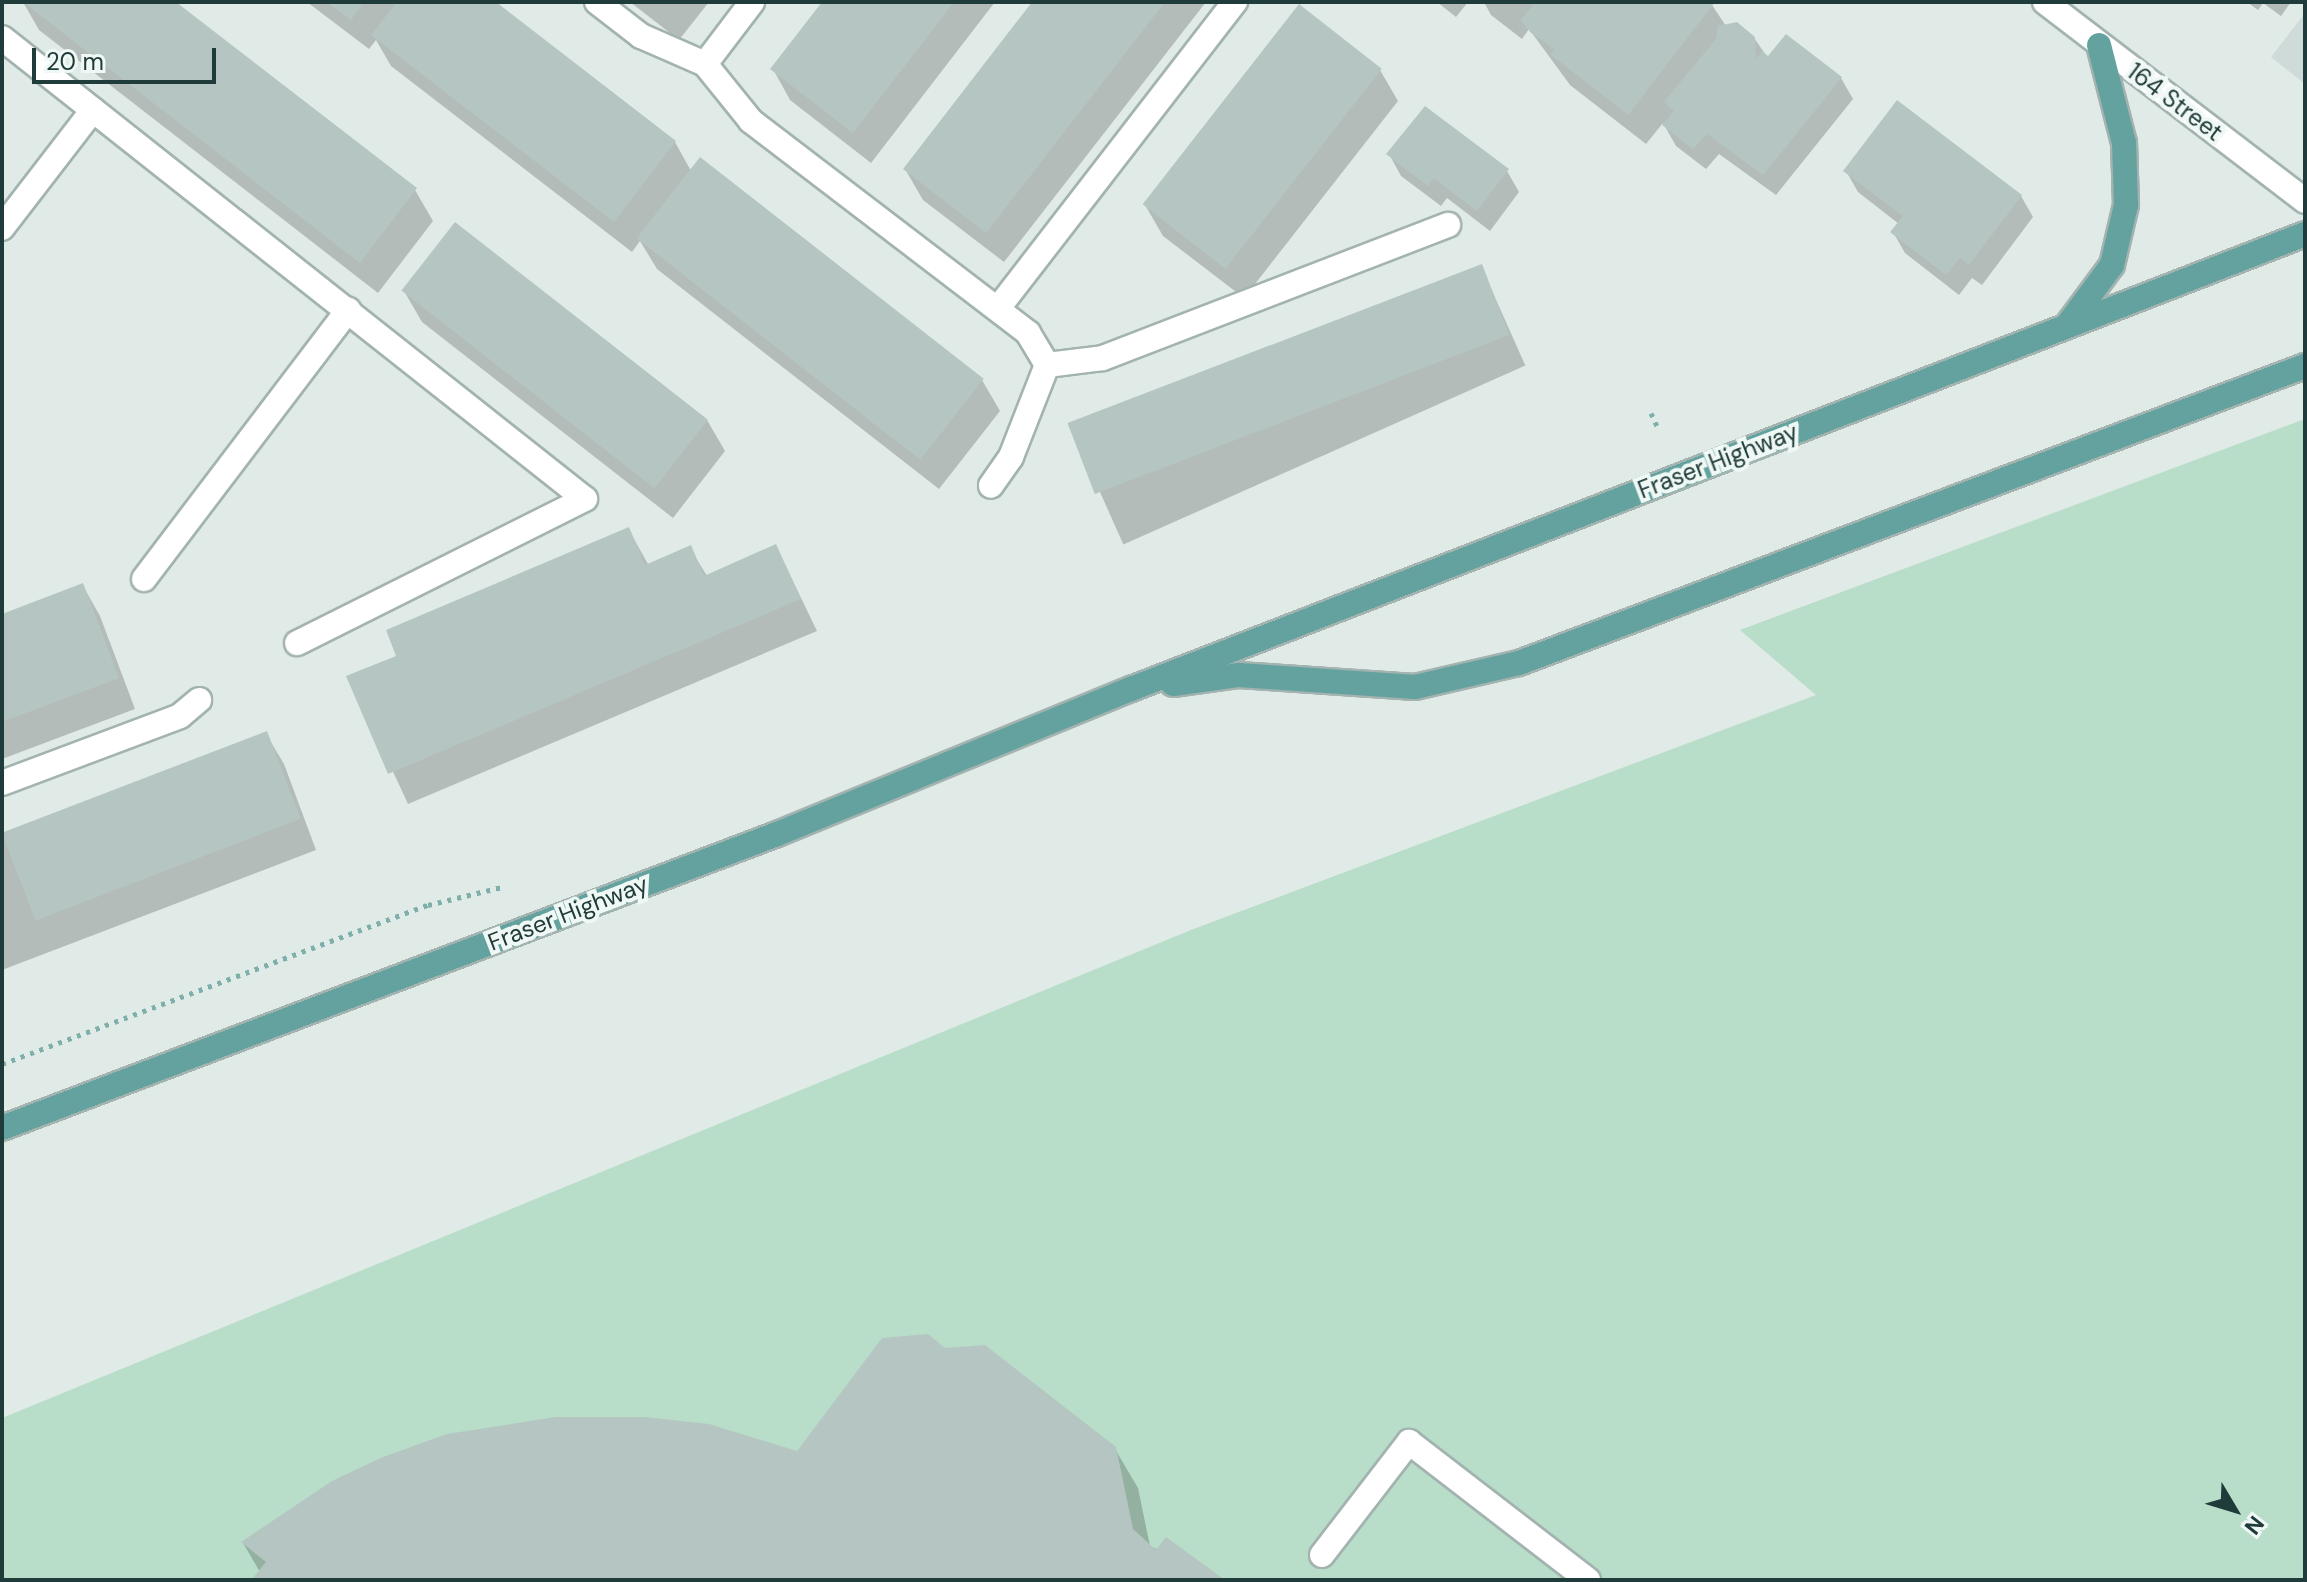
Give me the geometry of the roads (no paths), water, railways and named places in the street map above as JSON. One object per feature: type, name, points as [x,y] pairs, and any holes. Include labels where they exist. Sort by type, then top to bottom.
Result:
[{"type":"main road","points":[[2068,325],[2112,265],[2126,205],[2124,143],[2099,45]]},
{"type":"main road","name":"Fraser Highway","points":[[2,1128],[777,834],[1131,689],[2305,234]]},
{"type":"main road","name":"Fraser Highway","points":[[1131,689],[1239,675],[1415,687],[1519,663],[2305,366]]},
{"type":"street","points":[[597,2],[641,36],[705,64],[744,115],[999,307],[1028,333],[1047,365]]},
{"type":"street","points":[[705,64],[752,2]]},
{"type":"street","points":[[999,307],[1235,2]]},
{"type":"street","name":"164 Street","points":[[2045,2],[2305,201]]},
{"type":"street","points":[[2,38],[585,499],[297,643]]},
{"type":"street","points":[[2,228],[93,110]]},
{"type":"street","points":[[1047,365],[1103,358],[1448,225]]},
{"type":"street","points":[[144,579],[348,310]]},
{"type":"street","points":[[991,486],[1011,457],[1047,365]]},
{"type":"street","points":[[2,783],[180,716],[199,700]]},
{"type":"street","points":[[1322,1555],[1409,1442],[1588,1580]]}]
